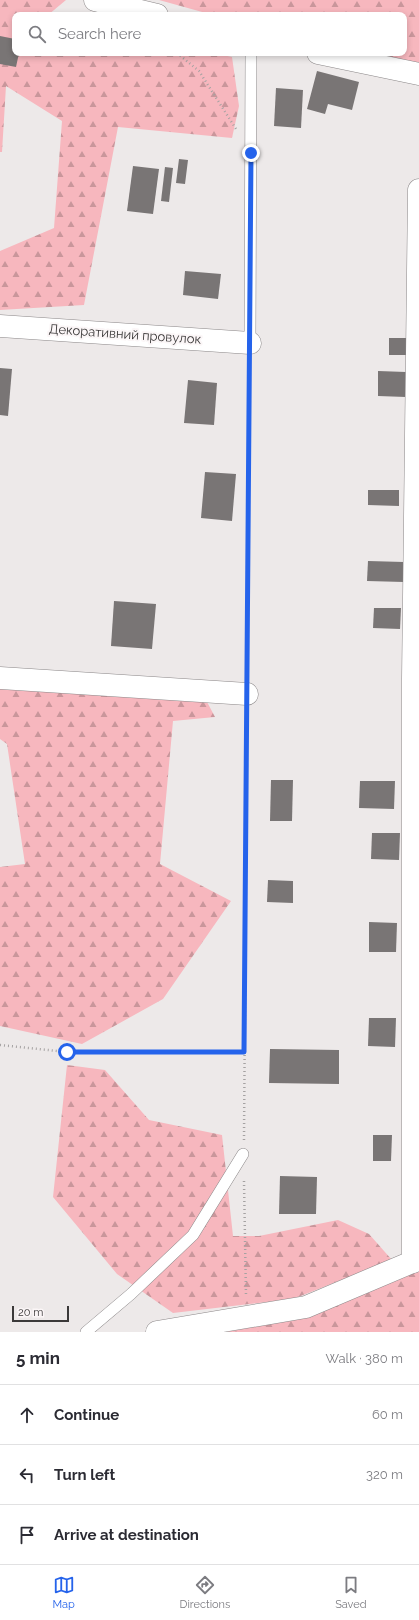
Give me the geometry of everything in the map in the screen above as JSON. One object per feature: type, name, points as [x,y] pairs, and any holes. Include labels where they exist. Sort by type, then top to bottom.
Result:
[{"type":"street","points":[[95,0],[145,12]]},
{"type":"street","points":[[332,56],[419,74]]},
{"type":"street","points":[[157,1332],[306,1307],[416,1261],[416,679],[419,190]]},
{"type":"street","name":"Декоративний провулок","points":[[0,326],[250,343]]},
{"type":"street","points":[[0,678],[247,694]]},
{"type":"lane","points":[[250,343],[251,56]]},
{"type":"lane","points":[[86,1332],[131,1294],[193,1235],[244,1154]]},
{"type":"path","points":[[180,56],[199,72],[251,153]]},
{"type":"path","points":[[246,1317],[244,1052],[250,343]]},
{"type":"path","points":[[0,1045],[67,1052],[244,1052]]},
{"type":"green space","points":[[0,0],[66,0],[52,12],[12,12],[12,56],[232,57],[239,106],[232,138],[118,127],[84,305],[0,310],[0,251],[54,228],[62,121],[6,86],[2,152],[0,152]]},
{"type":"green space","points":[[159,0],[419,0],[419,71],[364,56],[407,56],[407,12],[202,12]]},
{"type":"green space","points":[[0,685],[206,700],[215,717],[173,721],[160,864],[231,901],[163,999],[82,1044],[0,1026],[0,867],[25,864],[7,744],[0,739]]},
{"type":"green space","points":[[67,1065],[105,1070],[149,1120],[222,1135],[233,1236],[259,1236],[338,1220],[369,1234],[392,1260],[293,1299],[173,1313],[117,1274],[53,1197]]},
{"type":"green space","points":[[419,1268],[419,1332],[226,1332],[313,1315]]},
{"type":"building","points":[[0,36],[12,38],[12,56],[18,56],[16,67],[0,64]]},
{"type":"building","points":[[317,71],[359,82],[352,110],[328,104],[325,114],[307,109]]},
{"type":"building","points":[[276,88],[303,90],[301,128],[274,126]]},
{"type":"building","points":[[179,159],[188,160],[185,184],[176,183]]},
{"type":"building","points":[[133,166],[159,169],[153,214],[127,211]]},
{"type":"building","points":[[165,167],[173,168],[169,202],[161,201]]},
{"type":"building","points":[[185,271],[221,274],[218,299],[183,295]]},
{"type":"building","points":[[389,338],[407,338],[407,355],[389,355]]},
{"type":"building","points":[[0,368],[12,369],[8,416],[0,415]]},
{"type":"building","points":[[378,371],[406,372],[406,397],[378,396]]},
{"type":"building","points":[[188,380],[217,383],[214,425],[184,423]]},
{"type":"building","points":[[205,472],[236,474],[232,521],[201,518]]},
{"type":"building","points":[[368,490],[399,490],[399,506],[368,505]]},
{"type":"building","points":[[368,561],[404,562],[404,582],[367,581]]},
{"type":"building","points":[[114,601],[156,604],[152,649],[111,646]]},
{"type":"building","points":[[374,608],[401,608],[400,629],[373,628]]},
{"type":"building","points":[[271,780],[293,780],[292,821],[270,821]]},
{"type":"building","points":[[360,781],[395,781],[394,809],[359,808]]},
{"type":"building","points":[[372,833],[400,833],[399,860],[371,859]]},
{"type":"building","points":[[268,880],[293,881],[293,903],[267,902]]},
{"type":"building","points":[[369,922],[397,923],[396,952],[369,952]]},
{"type":"building","points":[[369,1018],[396,1018],[395,1047],[368,1046]]},
{"type":"building","points":[[270,1049],[339,1050],[339,1084],[269,1083]]},
{"type":"building","points":[[373,1135],[392,1135],[391,1161],[373,1161]]},
{"type":"building","points":[[280,1176],[317,1177],[316,1214],[279,1214]]},
{"type":"route","points":[[67,1052],[244,1052],[251,153]]}]
